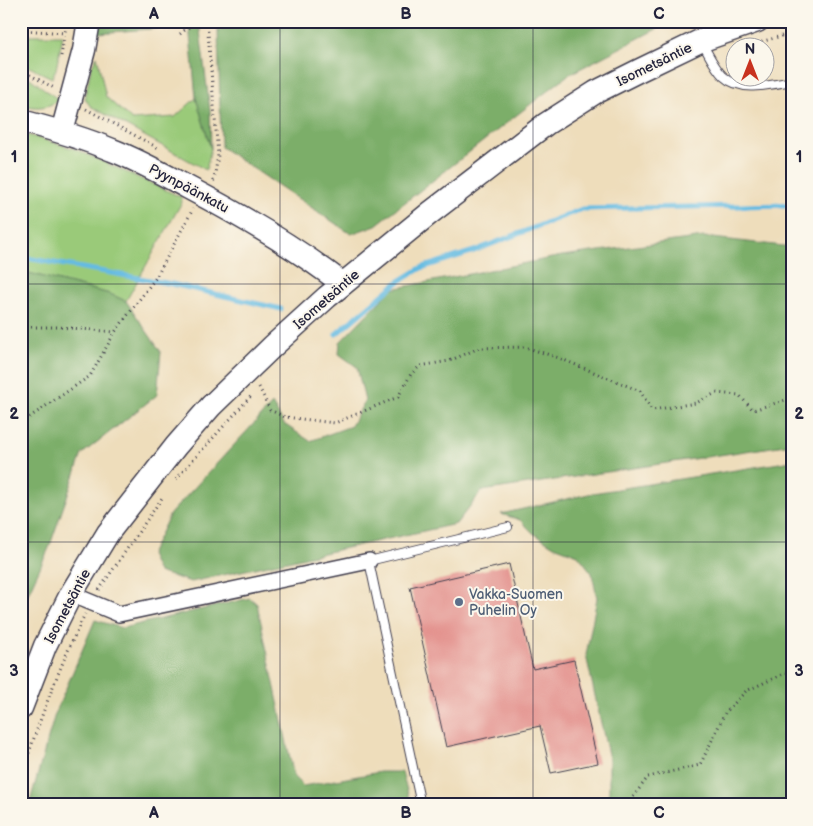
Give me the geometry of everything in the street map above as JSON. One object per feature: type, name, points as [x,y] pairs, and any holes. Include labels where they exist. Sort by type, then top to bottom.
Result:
[{"type":"main road","points":[[62,132],[84,50],[89,21]]},
{"type":"main road","name":"Isometsäntie","points":[[21,708],[45,646],[80,599],[108,533],[176,446],[212,406],[273,346],[343,284],[430,213],[546,124],[596,92],[700,41],[757,21]]},
{"type":"main road","name":"Pyynpäänkatu","points":[[21,121],[62,132],[142,163],[259,226],[312,260],[343,284]]},
{"type":"street","points":[[80,599],[119,614],[135,612],[369,561]]},
{"type":"lane","points":[[700,41],[724,76],[738,85],[760,86],[792,81]]},
{"type":"lane","points":[[421,805],[369,561],[508,527]]},
{"type":"path","points":[[180,34],[194,22],[203,21]]},
{"type":"path","points":[[21,423],[90,376],[114,332],[157,276],[194,206],[214,180],[218,155],[208,21]]},
{"type":"path","points":[[21,30],[65,33]]},
{"type":"path","points":[[774,38],[792,33]]},
{"type":"path","points":[[21,327],[59,327],[114,332]]},
{"type":"path","points":[[259,387],[270,410],[285,417],[335,423],[398,397],[411,374],[420,366],[449,361],[478,348],[525,348],[559,358],[640,391],[652,410],[696,403],[716,393],[739,395],[753,410],[792,398]]},
{"type":"path","points":[[173,482],[266,380]]},
{"type":"path","points":[[21,777],[31,744],[64,657],[80,599],[162,497]]},
{"type":"path","points":[[627,805],[648,777],[700,765],[725,713],[746,691],[792,670]]},
{"type":"green space","points":[[100,21],[184,21],[176,27],[98,33]]},
{"type":"green space","points":[[193,21],[200,21],[210,111],[211,149],[196,98],[189,25]]},
{"type":"green space","points":[[255,21],[672,21],[568,75],[376,225],[351,234],[221,147],[218,30]]},
{"type":"green space","points":[[21,35],[63,35],[56,69],[52,78],[21,63]]},
{"type":"green space","points":[[97,56],[106,97],[132,120],[175,117],[196,98],[211,149],[206,170],[90,106],[85,98],[91,68]]},
{"type":"green space","points":[[21,72],[59,100],[41,107],[21,105]]},
{"type":"green space","points":[[21,133],[75,149],[181,197],[182,202],[126,301],[110,294],[21,271]]},
{"type":"green space","points":[[704,237],[792,247],[792,444],[482,491],[456,524],[191,582],[158,572],[150,555],[170,514],[272,404],[284,424],[310,441],[351,426],[365,401],[357,367],[339,354],[340,342],[392,289],[562,256]]},
{"type":"green space","points":[[21,271],[110,294],[126,301],[161,352],[157,395],[82,454],[49,548],[21,609]]},
{"type":"green space","points":[[792,461],[792,805],[609,805],[609,759],[586,655],[597,598],[592,573],[578,555],[554,546],[533,533],[520,520],[501,514],[593,493]]},
{"type":"green space","points":[[250,598],[257,604],[294,777],[303,786],[380,772],[402,772],[411,805],[29,805],[55,714],[95,620],[122,628]]},
{"type":"building","points":[[509,564],[533,669],[574,660],[598,763],[551,773],[540,726],[446,747],[410,587]]},
{"type":"waterway","points":[[336,334],[398,282],[421,268],[474,251],[582,209],[792,205]]},
{"type":"waterway","points":[[21,257],[172,284],[281,309]]},
{"type":"place","name":"Vakka-Suomen Puhelin Oy","points":[[459,602]]}]
